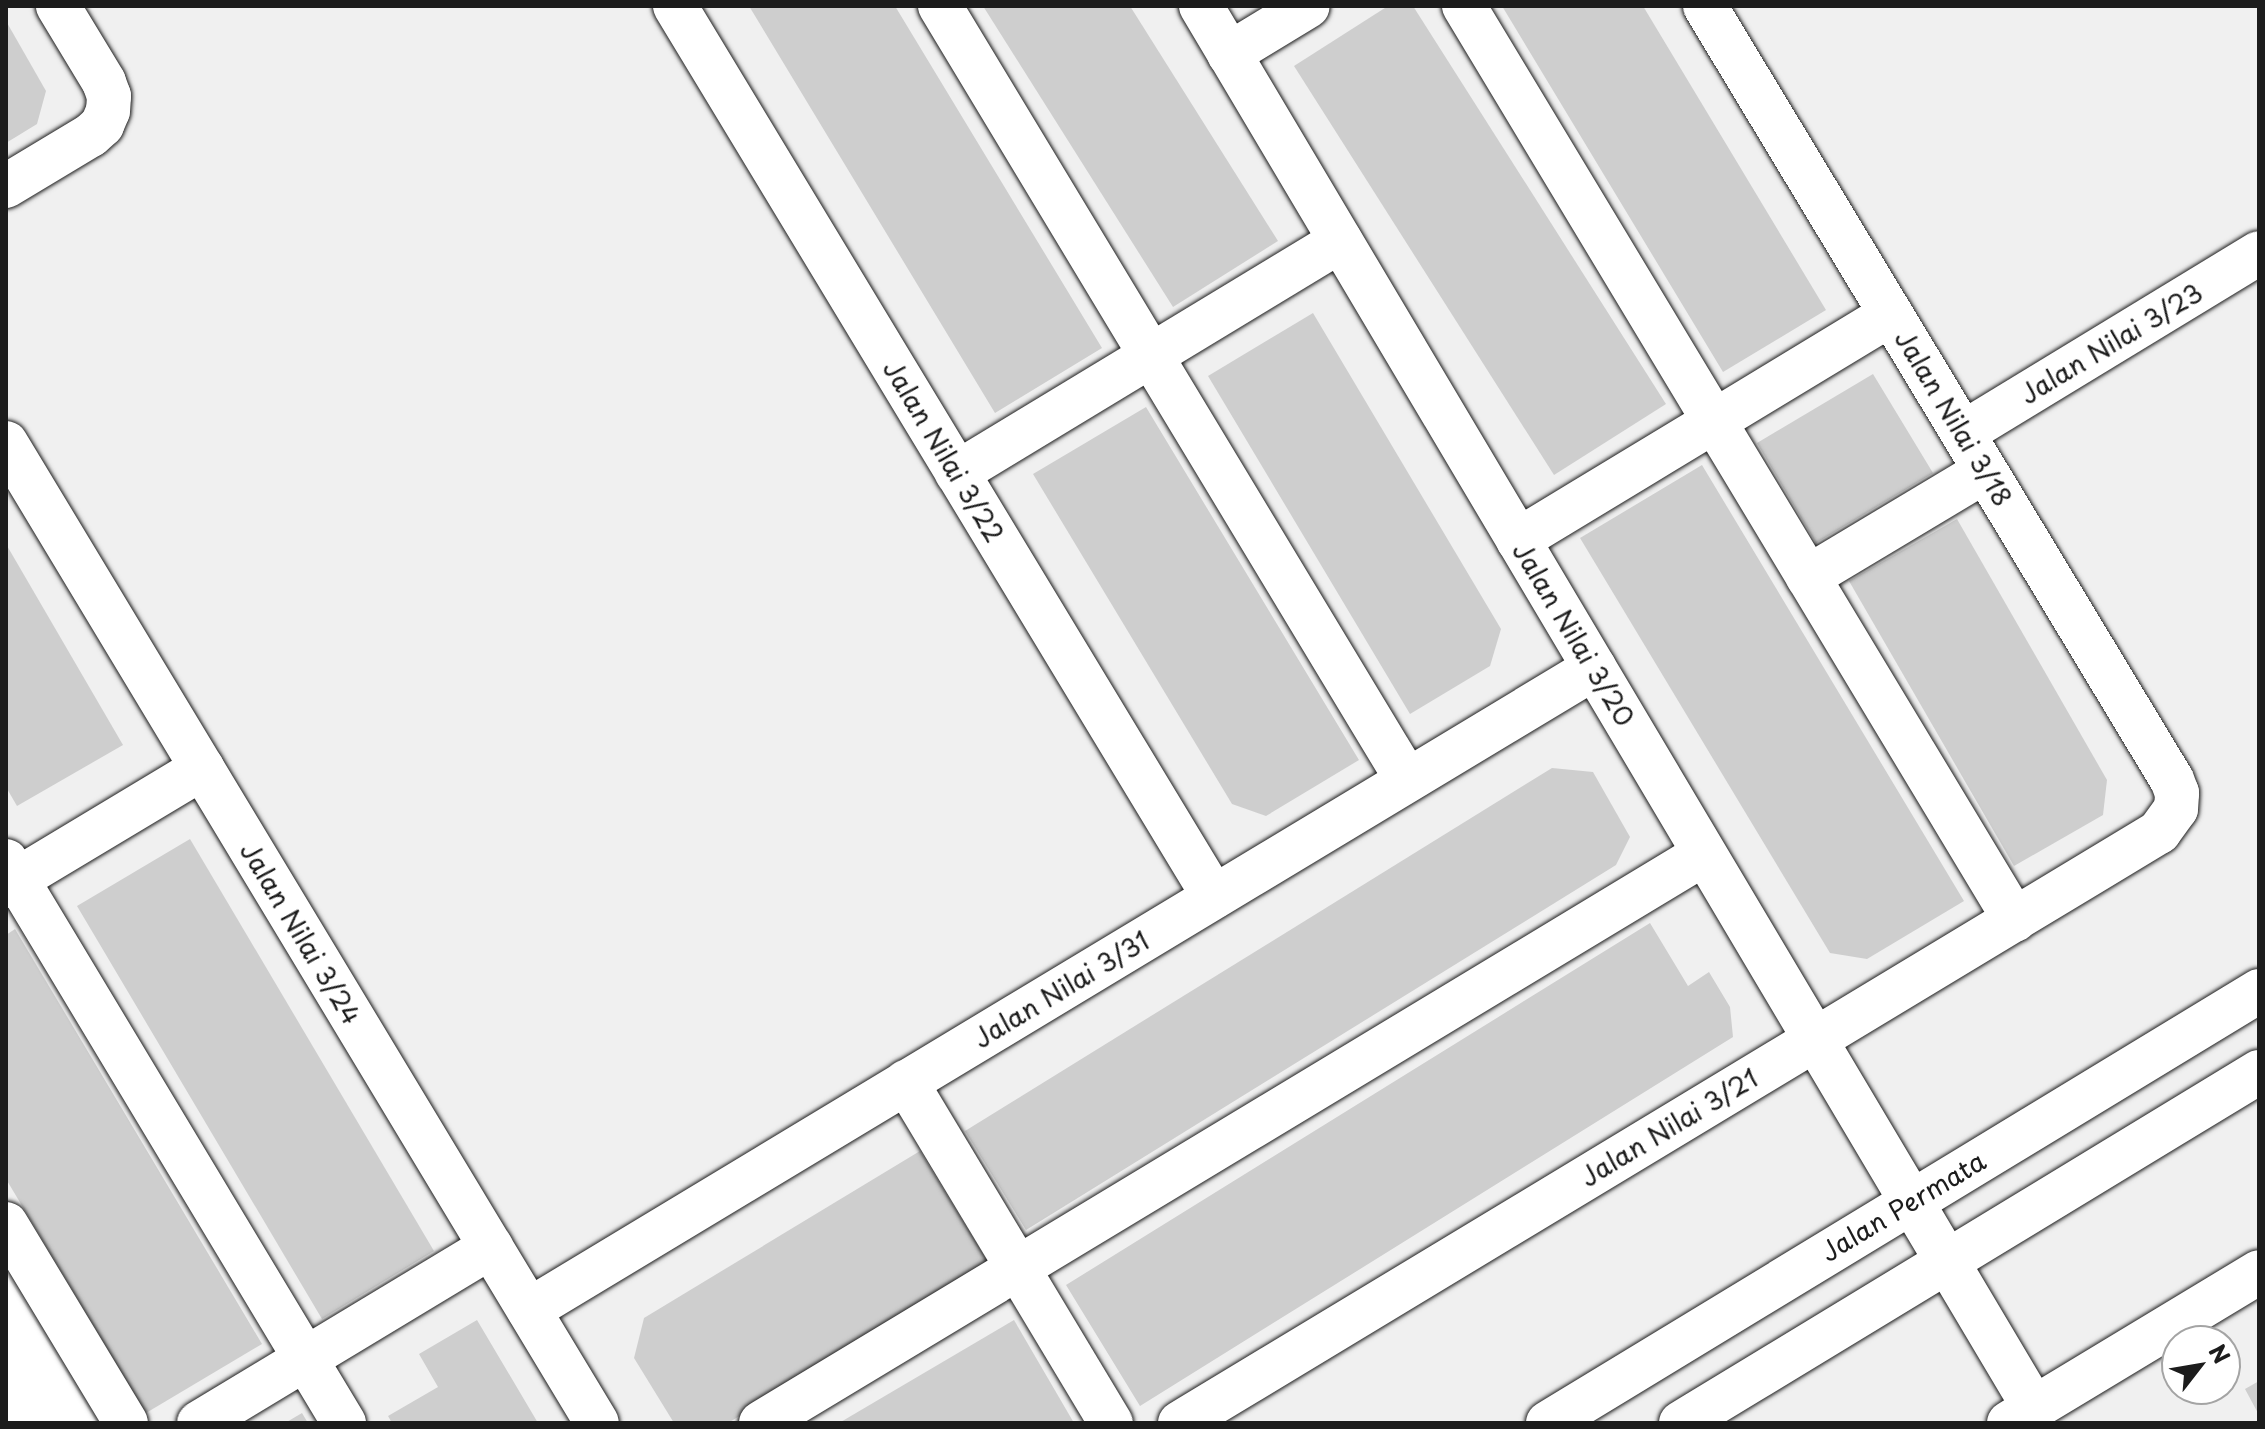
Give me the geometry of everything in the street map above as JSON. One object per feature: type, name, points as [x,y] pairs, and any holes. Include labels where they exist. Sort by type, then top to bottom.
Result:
[{"type":"street","points":[[6,186],[91,135],[102,125],[108,111],[109,96],[104,82],[58,6]]},
{"type":"street","name":"Jalan Nilai 3/22","points":[[675,6],[1214,897]]},
{"type":"street","points":[[940,6],[1407,780]]},
{"type":"street","name":"Jalan Nilai 3/20","points":[[1201,6],[1911,1202],[1946,1263],[2021,1415]]},
{"type":"street","points":[[1229,54],[1308,6]]},
{"type":"street","points":[[1464,6],[2015,920]]},
{"type":"street","name":"Jalan Nilai 3/18","points":[[1705,6],[2172,780],[2177,793],[2176,809],[2170,822],[2159,832]]},
{"type":"street","points":[[957,473],[1340,241]]},
{"type":"street","name":"Jalan Nilai 3/23","points":[[1963,433],[2259,253]]},
{"type":"street","points":[[1518,540],[1891,314]]},
{"type":"street","name":"Jalan Nilai 3/24","points":[[6,443],[597,1423]]},
{"type":"street","points":[[1808,577],[1985,471]]},
{"type":"street","name":"Jalan Nilai 3/31","points":[[529,1310],[1594,668]]},
{"type":"street","points":[[202,768],[10,875],[344,1423]]},
{"type":"street","name":"Jalan Nilai 3/21","points":[[1180,1423],[2159,832]]},
{"type":"street","points":[[761,1423],[1704,854]]},
{"type":"street","name":"Jalan Permata","points":[[1548,1423],[2259,991]]},
{"type":"street","points":[[1681,1423],[2259,1072]]},
{"type":"street","points":[[906,1082],[1111,1423]]},
{"type":"street","points":[[6,1224],[126,1423]]},
{"type":"street","points":[[199,1423],[491,1247]]},
{"type":"street","points":[[2021,1415],[2259,1272]]},
{"type":"shaded area","points":[[6,6],[2259,6],[2259,1423],[97,1423],[6,1274]]},
{"type":"building","points":[[749,6],[895,6],[1102,348],[995,413]]},
{"type":"building","points":[[983,6],[1130,6],[1278,241],[1173,307]]},
{"type":"building","points":[[1388,6],[1413,6],[1666,404],[1554,475],[1294,66]]},
{"type":"building","points":[[1502,6],[1643,6],[1826,310],[1723,372]]},
{"type":"building","points":[[6,21],[46,91],[37,124],[6,143]]},
{"type":"building","points":[[1313,313],[1501,629],[1490,666],[1410,714],[1208,376]]},
{"type":"building","points":[[1873,374],[1933,473],[1816,543],[1757,443]]},
{"type":"building","points":[[1146,407],[1359,760],[1266,816],[1232,804],[1033,474]]},
{"type":"building","points":[[1702,465],[1964,901],[1867,959],[1830,953],[1580,538]]},
{"type":"building","points":[[1957,519],[2107,780],[2103,815],[2014,866],[1849,581]]},
{"type":"building","points":[[6,544],[123,745],[17,806],[6,787]]},
{"type":"building","points":[[1552,768],[1593,772],[1630,837],[1616,865],[1026,1230],[965,1131]]},
{"type":"building","points":[[190,839],[434,1251],[322,1319],[77,906]]},
{"type":"building","points":[[1650,923],[1688,986],[1709,972],[1730,1007],[1733,1037],[1140,1406],[1066,1285]]},
{"type":"building","points":[[15,929],[262,1344],[146,1413],[6,1179],[6,935]]},
{"type":"building","points":[[920,1151],[989,1264],[728,1423],[674,1423],[634,1358],[644,1318]]},
{"type":"building","points":[[477,1320],[538,1423],[392,1423],[388,1416],[438,1387],[419,1354]]},
{"type":"building","points":[[1014,1320],[1074,1423],[839,1423]]},
{"type":"building","points":[[2259,1381],[2259,1415],[2245,1389]]},
{"type":"building","points":[[302,1413],[308,1423],[285,1423]]}]
